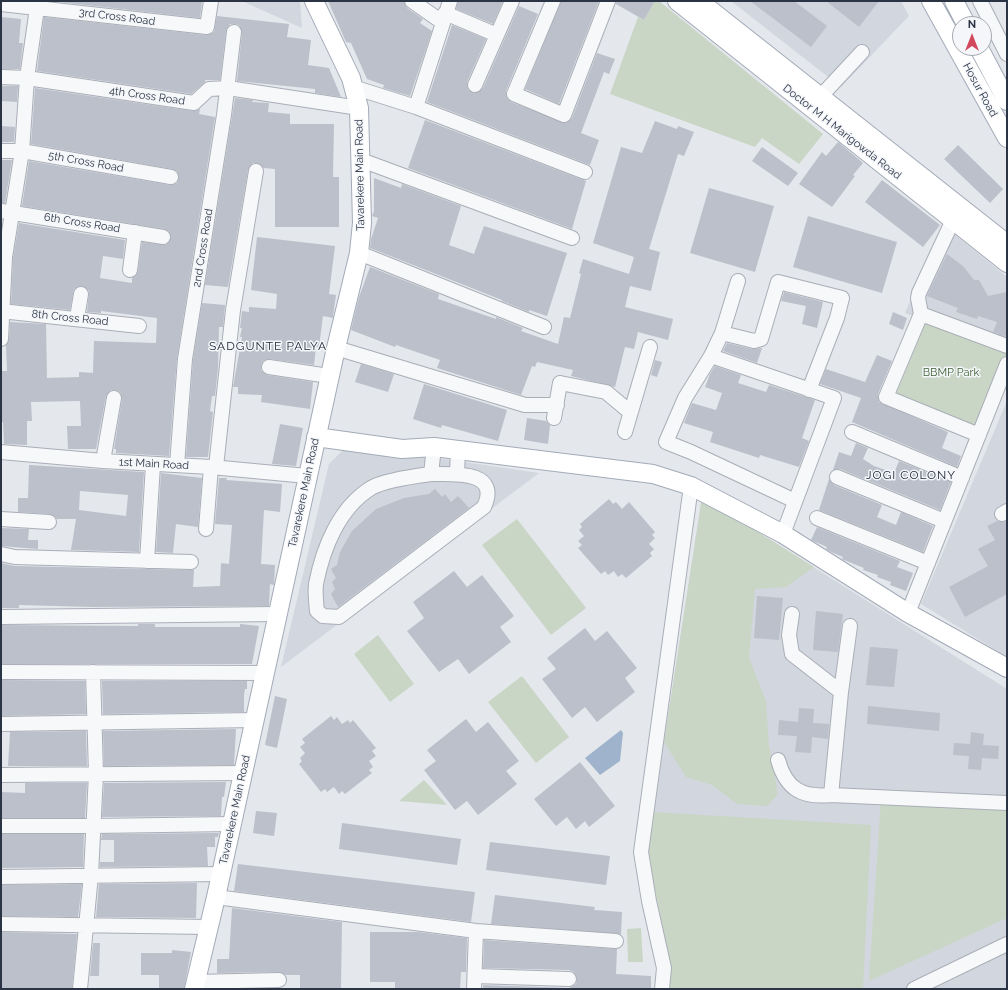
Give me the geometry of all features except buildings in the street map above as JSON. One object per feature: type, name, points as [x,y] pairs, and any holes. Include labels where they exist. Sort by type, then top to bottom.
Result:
[{"type":"main road","name":"Tavarekere Main Road","points":[[195,986],[216,897],[329,376],[359,254],[362,223],[358,108],[351,78],[314,1]]},
{"type":"main road","name":"Doctor M H Marigowda Road","points":[[677,1],[1007,264]]},
{"type":"main road","name":"Doctor M H Marigowda Road","points":[[699,1],[1007,244]]},
{"type":"main road","name":"Hosur Road","points":[[930,1],[1007,138]]},
{"type":"main road","points":[[954,1],[962,16]]},
{"type":"main road","name":"Hosur Road","points":[[983,56],[1007,101]]},
{"type":"main road","points":[[317,432],[402,449],[429,447],[653,474],[690,486],[783,534],[908,613],[1007,668]]},
{"type":"street","name":"3rd Cross Road","points":[[1,4],[38,4],[207,27],[210,1]]},
{"type":"street","points":[[412,1],[446,12],[497,35]]},
{"type":"street","points":[[475,85],[512,1]]},
{"type":"street","points":[[553,1],[514,94],[564,115],[608,1]]},
{"type":"street","points":[[980,1],[1003,35],[1007,54]]},
{"type":"street","points":[[1,339],[3,257],[7,211],[22,151],[27,78],[38,4]]},
{"type":"street","points":[[416,107],[446,12]]},
{"type":"street","name":"2nd Cross Road","points":[[177,465],[185,359],[228,88],[234,32]]},
{"type":"street","points":[[820,96],[862,52]]},
{"type":"street","name":"4th Cross Road","points":[[1,77],[27,78],[194,103],[209,89],[228,88],[358,108]]},
{"type":"street","points":[[353,87],[416,107],[585,172]]},
{"type":"street","name":"5th Cross Road","points":[[1,151],[22,151],[171,177]]},
{"type":"street","points":[[361,160],[572,238]]},
{"type":"street","points":[[206,530],[233,310],[256,172]]},
{"type":"street","name":"6th Cross Road","points":[[7,211],[163,237]]},
{"type":"street","points":[[953,220],[919,292],[918,298],[921,314],[886,397],[979,435]]},
{"type":"street","points":[[130,270],[135,232]]},
{"type":"street","points":[[359,254],[544,327]]},
{"type":"street","points":[[738,281],[722,333],[711,356],[686,398],[666,442],[691,452],[795,501]]},
{"type":"street","points":[[722,333],[754,341],[761,339],[778,282],[842,298],[837,318],[809,390]]},
{"type":"street","points":[[77,318],[81,294]]},
{"type":"street","name":"8th Cross Road","points":[[2,311],[77,318],[139,326]]},
{"type":"street","points":[[921,314],[1007,346]]},
{"type":"street","points":[[625,432],[650,347]]},
{"type":"street","points":[[336,348],[525,405],[555,411],[560,383],[606,392],[630,412]]},
{"type":"street","points":[[711,356],[834,398],[783,534]]},
{"type":"street","points":[[908,613],[1007,364]]},
{"type":"street","points":[[269,367],[329,376]]},
{"type":"street","points":[[103,461],[114,398]]},
{"type":"street","points":[[852,432],[962,478]]},
{"type":"street","points":[[429,447],[431,474]]},
{"type":"street","points":[[457,474],[458,450]]},
{"type":"street","name":"1st Main Road","points":[[1,452],[103,461],[214,467],[307,476]]},
{"type":"street","points":[[147,561],[153,464]]},
{"type":"street","points":[[457,474],[468,474],[484,482],[488,490],[488,498],[484,507],[339,617],[323,616],[317,611],[316,585],[326,546],[345,512],[372,488],[409,476],[457,474]]},
{"type":"street","points":[[837,477],[944,521]]},
{"type":"street","points":[[662,989],[664,968],[649,901],[641,852],[690,486]]},
{"type":"street","points":[[817,518],[928,562]]},
{"type":"street","points":[[1,519],[49,522]]},
{"type":"street","points":[[1,554],[16,557],[191,562]]},
{"type":"street","points":[[1,617],[277,614]]},
{"type":"street","points":[[792,614],[789,635],[792,654],[842,692]]},
{"type":"street","points":[[831,795],[850,626]]},
{"type":"street","points":[[1,672],[265,673]]},
{"type":"street","points":[[80,989],[91,875],[94,826],[96,723],[93,672]]},
{"type":"street","points":[[1,724],[254,720]]},
{"type":"street","points":[[778,760],[782,774],[802,794],[815,797],[831,795],[1007,802]]},
{"type":"street","points":[[1,775],[243,773]]},
{"type":"street","points":[[1,826],[232,824]]},
{"type":"street","points":[[1,877],[221,874]]},
{"type":"street","points":[[216,897],[476,931],[616,941]]},
{"type":"street","points":[[1,924],[209,928]]},
{"type":"street","points":[[476,931],[475,982],[569,979]]},
{"type":"street","points":[[914,989],[1007,944]]},
{"type":"street","points":[[195,986],[279,980]]},
{"type":"shaded area","points":[[242,1],[300,1],[302,28]]},
{"type":"shaded area","points":[[731,1],[901,1],[909,16],[841,87]]},
{"type":"shaded area","points":[[943,225],[1007,277],[1007,353],[905,313]]},
{"type":"shaded area","points":[[1007,401],[1007,657],[921,604]]},
{"type":"shaded area","points":[[348,445],[539,473],[281,667],[329,464]]},
{"type":"shaded area","points":[[702,497],[1007,689],[1007,989],[670,989],[671,966],[647,852]]},
{"type":"green space","points":[[655,1],[659,1],[823,134],[799,164],[762,138],[755,147],[610,94],[638,17],[644,20]]},
{"type":"green space","name":"BBMP Park","points":[[926,321],[1007,353],[977,427],[896,394]]},
{"type":"green space","points":[[702,497],[814,567],[786,587],[755,589],[749,658],[766,701],[769,746],[778,794],[767,806],[737,804],[712,785],[686,777],[664,742]]},
{"type":"green space","points":[[517,519],[586,608],[551,635],[482,545]]},
{"type":"green space","points":[[378,635],[414,684],[390,702],[354,654]]},
{"type":"green space","points":[[522,676],[569,737],[536,763],[488,702]]},
{"type":"green space","points":[[424,780],[447,805],[399,801]]},
{"type":"green space","points":[[881,799],[1007,811],[1007,918],[869,981]]},
{"type":"green space","points":[[653,812],[871,825],[863,989],[670,989],[671,966],[647,852]]},
{"type":"green space","points":[[641,928],[643,962],[628,962],[627,929]]},
{"type":"water","points":[[621,730],[623,733],[620,761],[600,775],[585,758]]},
{"type":"district","name":"SADGUNTE PALYA","points":[[268,346]]},
{"type":"district","name":"JOGI COLONY","points":[[911,475]]}]
